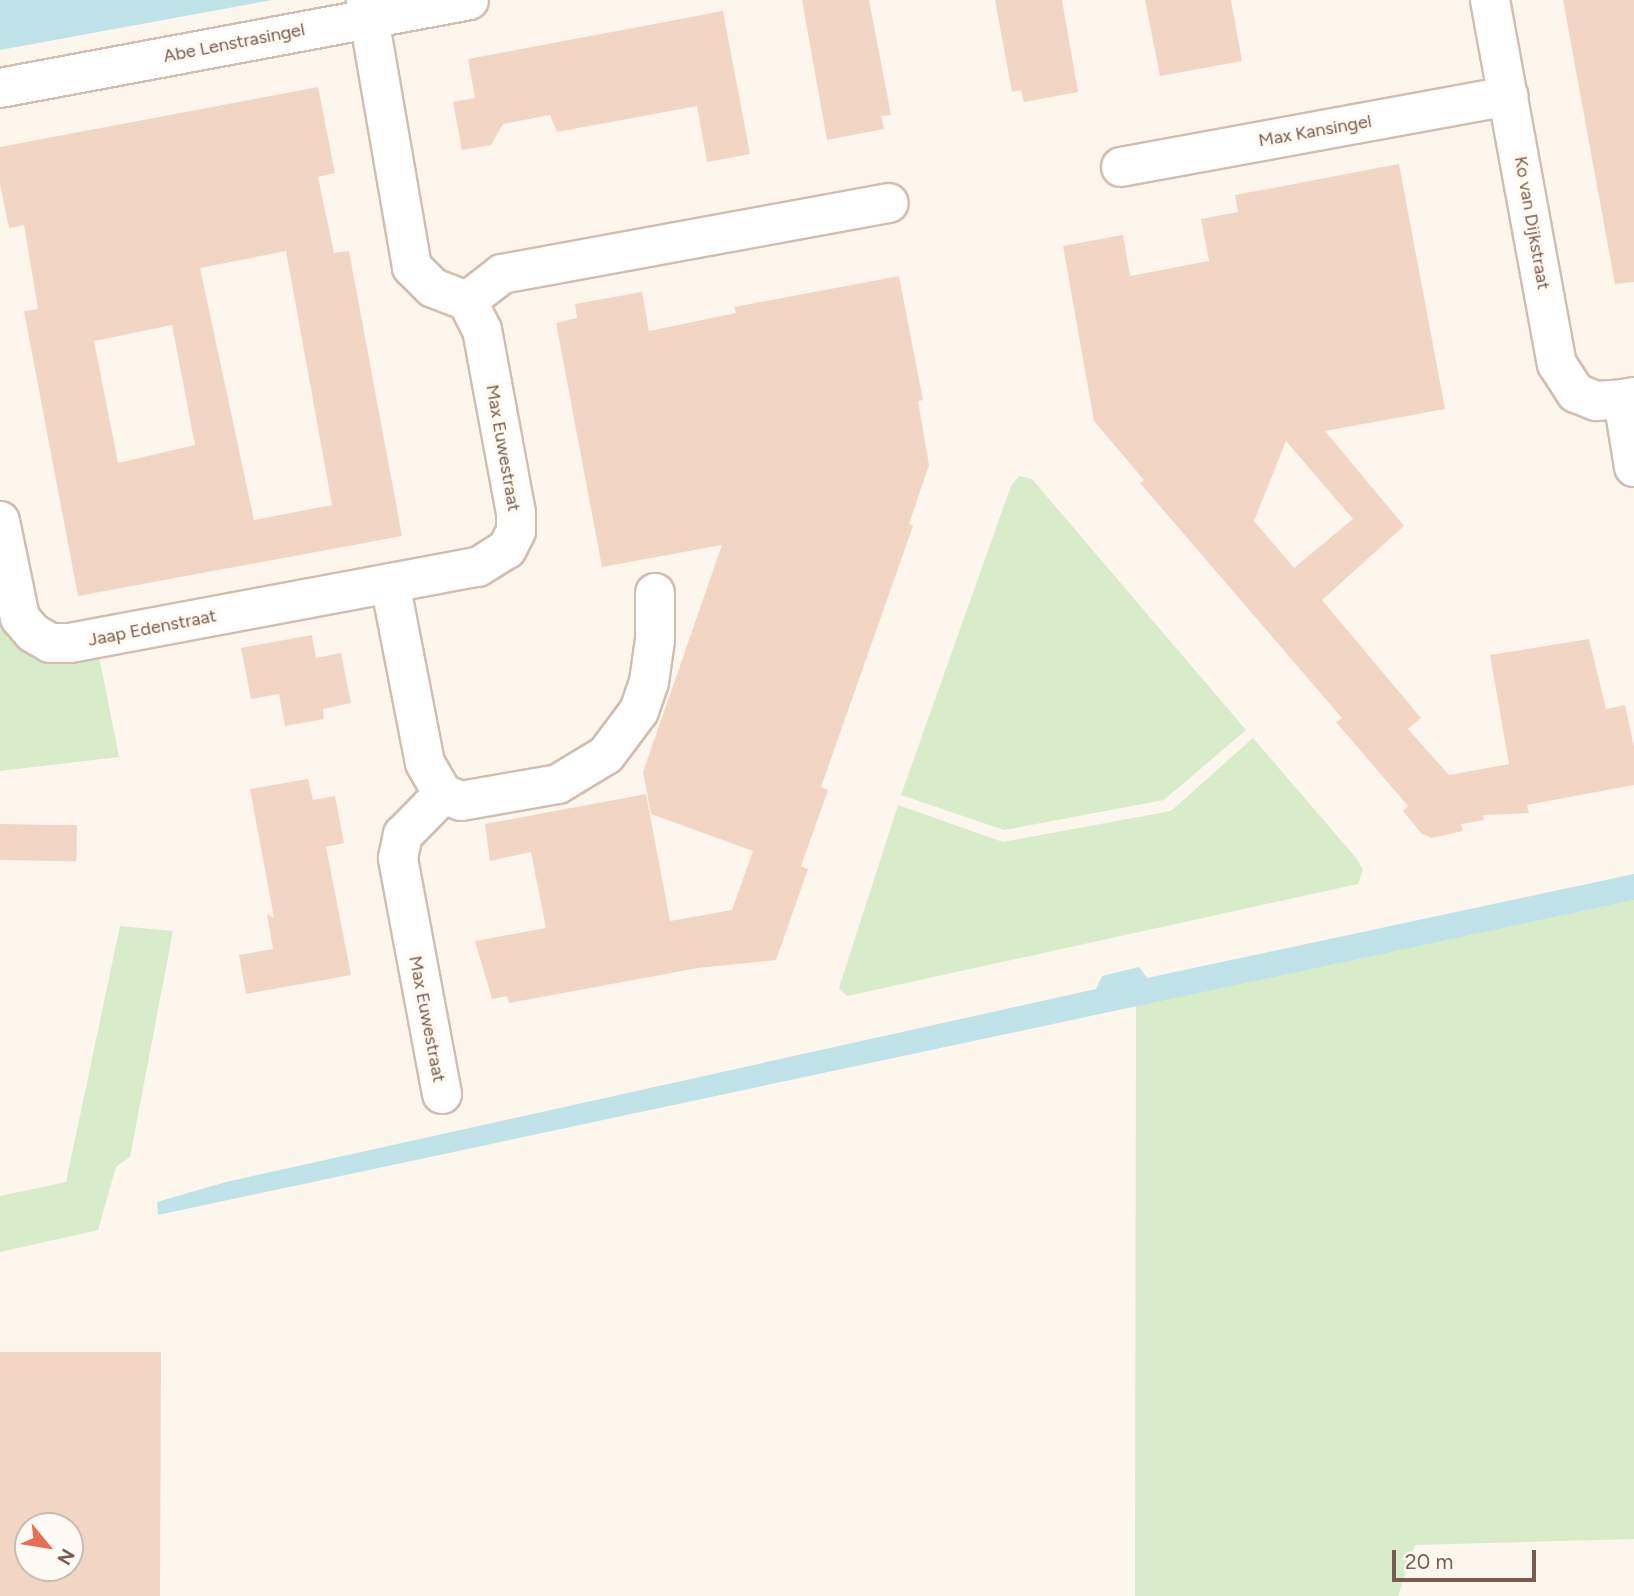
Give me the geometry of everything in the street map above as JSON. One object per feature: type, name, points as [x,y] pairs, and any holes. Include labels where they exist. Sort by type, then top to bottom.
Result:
[{"type":"street","name":"Abe Lenstrasingel","points":[[0,88],[366,9],[469,0]]},
{"type":"street","name":"Ko van Dijkstraat","points":[[1490,0],[1557,364],[1576,393],[1596,401],[1628,398]]},
{"type":"street","points":[[366,9],[412,267],[432,288],[467,301],[502,274],[889,203]]},
{"type":"street","name":"Max Kansingel","points":[[1121,167],[1509,96]]},
{"type":"street","name":"Max Euwestraat","points":[[390,583],[493,561],[507,549],[516,531],[482,330],[467,301]]},
{"type":"street","points":[[1628,398],[1634,467]]},
{"type":"street","name":"Jaap Edenstraat","points":[[0,521],[20,618],[33,634],[50,643],[70,643],[390,583]]},
{"type":"street","points":[[390,583],[425,763],[443,794],[461,801],[479,800],[558,784],[606,755],[639,710],[649,682],[656,640],[654,593]]},
{"type":"street","name":"Max Euwestraat","points":[[442,1094],[398,858],[402,835],[443,794]]},
{"type":"green space","points":[[1019,476],[1032,479],[1246,730],[1164,800],[1004,830],[901,795],[1011,486]]},
{"type":"green space","points":[[0,596],[7,637],[36,660],[64,663],[99,656],[119,757],[0,771]]},
{"type":"green space","points":[[1253,738],[1357,859],[1363,870],[1358,884],[847,996],[839,988],[898,805],[1003,842],[1171,811]]},
{"type":"green space","points":[[1634,900],[1634,1539],[1415,1545],[1398,1596],[1135,1596],[1136,1005]]},
{"type":"green space","points":[[120,926],[173,931],[130,1157],[116,1167],[98,1230],[0,1252],[0,1196],[66,1182]]},
{"type":"water","points":[[0,0],[272,0],[0,50]]},
{"type":"water","points":[[1634,874],[1634,900],[158,1215],[157,1202],[226,1182],[1096,989],[1102,976],[1139,967],[1147,978]]},
{"type":"building","points":[[802,0],[869,0],[891,115],[881,116],[884,129],[827,140]]},
{"type":"building","points":[[995,0],[1062,0],[1078,92],[1024,102],[1021,90],[1012,92]]},
{"type":"building","points":[[1145,0],[1231,0],[1242,61],[1160,76]]},
{"type":"building","points":[[1563,0],[1634,0],[1634,282],[1615,284]]},
{"type":"building","points":[[723,11],[750,154],[707,162],[697,106],[557,132],[550,115],[503,124],[491,145],[462,150],[453,102],[475,98],[468,59]]},
{"type":"building","points":[[318,87],[335,173],[318,177],[334,253],[349,251],[402,536],[78,596],[24,311],[38,309],[24,225],[9,228],[0,184],[0,147]],"holes":[[[286,251],[332,505],[254,520],[200,268]],[[172,325],[195,445],[118,463],[94,341]]]},
{"type":"building","points":[[1399,164],[1445,409],[1325,431],[1404,526],[1322,600],[1421,718],[1408,729],[1449,775],[1509,764],[1490,655],[1589,639],[1606,709],[1625,705],[1634,747],[1634,785],[1527,805],[1529,813],[1483,815],[1484,820],[1461,824],[1463,831],[1432,838],[1422,834],[1403,811],[1408,806],[1336,722],[1342,718],[1140,483],[1144,480],[1094,421],[1063,246],[1123,235],[1130,276],[1209,261],[1201,219],[1238,212],[1235,195]],"holes":[[[1286,441],[1353,519],[1294,568],[1254,521]]]},
{"type":"building","points":[[899,276],[923,400],[918,401],[929,465],[909,524],[913,526],[821,787],[828,790],[801,866],[808,869],[776,960],[698,968],[509,1003],[507,996],[492,999],[475,941],[546,928],[531,852],[490,861],[485,824],[646,794],[670,921],[732,910],[753,851],[651,814],[643,772],[722,545],[602,567],[556,323],[577,318],[575,304],[642,292],[649,331],[736,313],[734,307]]},
{"type":"building","points":[[312,635],[316,658],[341,653],[351,703],[323,709],[324,719],[285,726],[279,694],[251,699],[241,648]]},
{"type":"building","points":[[308,779],[313,800],[335,796],[344,843],[326,847],[351,975],[246,994],[239,955],[273,949],[267,914],[274,918],[250,789]]},
{"type":"building","points":[[0,824],[77,825],[76,861],[0,860]]},
{"type":"building","points":[[0,1352],[161,1352],[160,1596],[0,1596]]}]
